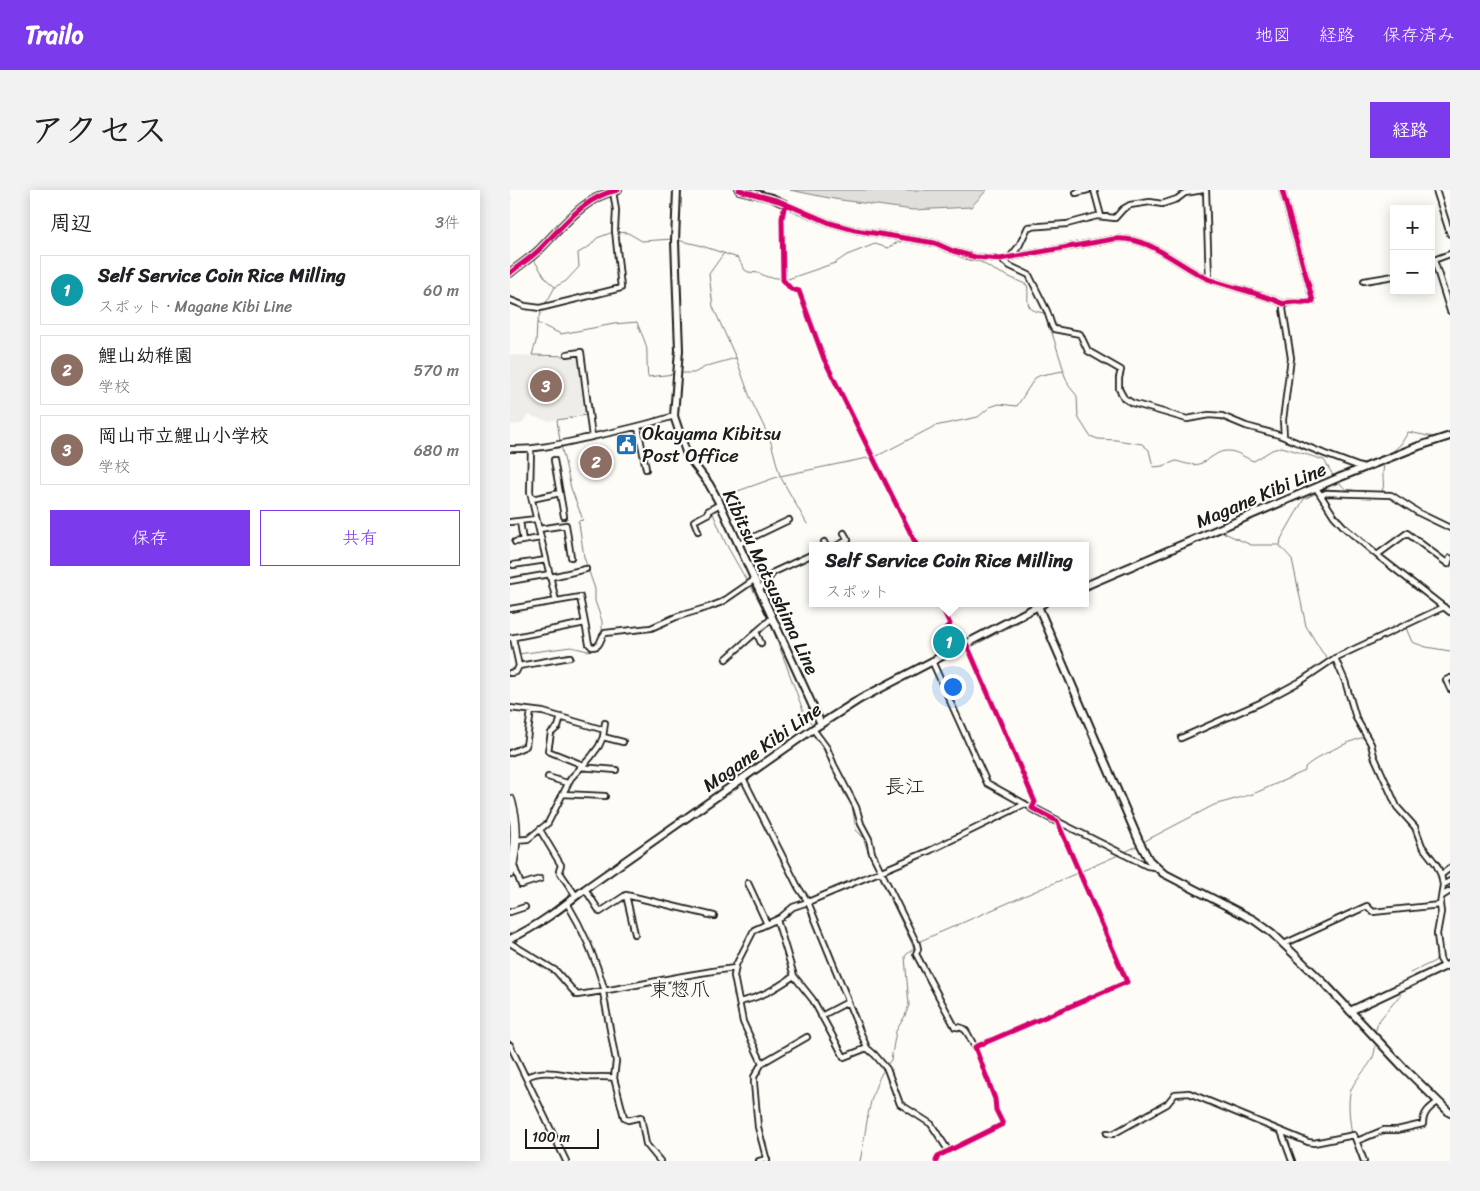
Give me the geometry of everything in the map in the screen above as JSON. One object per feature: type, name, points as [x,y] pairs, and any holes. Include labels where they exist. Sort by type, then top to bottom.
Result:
[{"type":"highway","points":[[510,800],[514,814],[515,840],[510,873]]},
{"type":"main road","name":"Kibitsu Matsushima Line","points":[[677,190],[675,241],[679,350],[674,416],[687,455],[720,504],[820,724]]},
{"type":"main road","points":[[739,190],[772,198],[786,204]]},
{"type":"main road","points":[[510,273],[538,251],[560,227],[586,204],[611,191]]},
{"type":"main road","name":"Magane Kibi Line","points":[[1089,584],[1319,492],[1335,479],[1381,460],[1450,436]]},
{"type":"main road","name":"Magane Kibi Line","points":[[510,939],[528,931],[820,724],[868,694],[1037,607]]},
{"type":"main road","points":[[1042,607],[1138,841],[1155,867],[1176,881],[1254,920],[1284,944],[1438,1102],[1449,1110]]},
{"type":"main road","points":[[1032,808],[1057,821]]},
{"type":"main road","points":[[1350,1011],[1448,965]]},
{"type":"street","points":[[1076,193],[1088,190]]},
{"type":"street","points":[[1094,190],[1101,216]]},
{"type":"street","points":[[1010,257],[1019,246],[1028,227],[1067,224],[1083,218],[1101,216],[1116,218],[1130,205],[1150,202],[1162,204],[1177,199],[1185,193],[1204,190],[1209,279]]},
{"type":"street","points":[[786,204],[822,220],[855,230],[928,242],[974,257],[1000,259],[1092,242],[1126,238],[1148,245],[1209,279],[1268,297],[1284,304],[1288,302],[1303,304],[1313,301],[1282,190]]},
{"type":"street","points":[[1436,190],[1450,234]]},
{"type":"street","points":[[510,300],[525,306],[540,308],[621,288],[615,230],[616,210],[611,191]]},
{"type":"street","points":[[1435,259],[1450,254]]},
{"type":"street","points":[[1000,259],[1028,275],[1047,311],[1054,329],[1080,334],[1088,351],[1120,370],[1118,378],[1119,389],[1128,400],[1178,418],[1193,419],[1209,415],[1219,415],[1246,426],[1284,437],[1318,452],[1363,468]]},
{"type":"street","points":[[1435,266],[1450,311]]},
{"type":"street","points":[[1364,281],[1390,277]]},
{"type":"street","points":[[1284,304],[1283,309],[1291,362],[1284,420],[1284,437]]},
{"type":"street","points":[[567,354],[581,352],[592,437]]},
{"type":"street","points":[[510,449],[531,448],[592,437],[638,427],[674,416]]},
{"type":"street","points":[[638,427],[646,469]]},
{"type":"street","points":[[531,448],[530,492],[556,601]]},
{"type":"street","points":[[554,460],[564,516]]},
{"type":"street","points":[[1319,492],[1391,495],[1418,513],[1450,528]]},
{"type":"street","points":[[1319,492],[1338,521],[1377,555],[1450,612]]},
{"type":"street","points":[[532,499],[560,493]]},
{"type":"street","points":[[698,531],[694,521],[709,513],[708,510],[720,504]]},
{"type":"street","points":[[510,522],[536,519]]},
{"type":"street","points":[[739,544],[789,520]]},
{"type":"street","points":[[520,521],[523,541]]},
{"type":"street","points":[[539,529],[566,525],[571,557]]},
{"type":"street","points":[[844,533],[848,540],[844,542]]},
{"type":"street","points":[[1377,555],[1407,534],[1448,564],[1450,558]]},
{"type":"street","points":[[515,542],[541,538]]},
{"type":"street","points":[[759,590],[774,572],[809,556]]},
{"type":"street","points":[[513,566],[546,560]]},
{"type":"street","points":[[510,581],[586,569]]},
{"type":"street","points":[[510,609],[580,597],[589,644],[592,647],[596,647],[600,645],[605,633],[650,628],[676,617],[722,602],[754,580]]},
{"type":"street","points":[[1181,738],[1232,716],[1290,687],[1334,660],[1444,607]]},
{"type":"street","points":[[726,659],[772,618]]},
{"type":"street","points":[[510,674],[516,672],[518,666],[511,638],[585,623]]},
{"type":"street","points":[[756,632],[761,643]]},
{"type":"street","points":[[518,666],[570,657]]},
{"type":"street","points":[[1334,660],[1352,699],[1356,718],[1370,744],[1394,802],[1415,827],[1422,846],[1436,864],[1441,875],[1442,890],[1438,905],[1441,912],[1437,934],[1440,959],[1448,965]]},
{"type":"street","points":[[932,661],[988,783],[1032,808]]},
{"type":"street","points":[[1450,678],[1446,680],[1450,689]]},
{"type":"street","points":[[510,708],[561,717],[601,729]]},
{"type":"street","points":[[510,753],[526,746],[531,711]]},
{"type":"street","points":[[561,717],[558,727],[552,733],[548,751],[582,766],[616,770]]},
{"type":"street","points":[[515,840],[528,839],[548,823],[567,783],[591,757],[603,738],[605,723]]},
{"type":"street","points":[[813,729],[827,748],[840,779],[856,807],[860,824],[869,839],[872,853],[917,944],[916,954],[955,1027],[963,1027],[975,1047]]},
{"type":"street","points":[[603,738],[623,742]]},
{"type":"street","points":[[548,777],[567,783]]},
{"type":"street","points":[[743,778],[798,887],[808,902],[867,1048],[887,1069],[900,1104],[931,1124],[948,1150]]},
{"type":"street","points":[[562,794],[605,796]]},
{"type":"street","points":[[762,1063],[743,1022],[734,976],[735,968],[752,932],[756,928],[777,920],[793,906],[808,902],[881,872],[975,830],[1025,804]]},
{"type":"street","points":[[1057,821],[1147,866],[1155,867]]},
{"type":"street","points":[[540,830],[561,865],[559,871],[576,896]]},
{"type":"street","points":[[512,862],[521,885],[540,879]]},
{"type":"street","points":[[1441,875],[1450,868]]},
{"type":"street","points":[[1442,890],[1450,880]]},
{"type":"street","points":[[748,882],[767,924]]},
{"type":"street","points":[[585,889],[600,912],[626,895],[714,916]]},
{"type":"street","points":[[1442,890],[1450,892]]},
{"type":"street","points":[[626,895],[635,934]]},
{"type":"street","points":[[567,903],[586,939],[598,968],[616,1060],[614,1078],[624,1117],[628,1120],[640,1117],[646,1144],[660,1161]]},
{"type":"street","points":[[1284,944],[1367,906],[1373,912],[1438,905]]},
{"type":"street","points":[[510,912],[525,907]]},
{"type":"street","points":[[777,920],[794,976],[813,1000],[844,1057],[867,1048]]},
{"type":"street","points":[[510,943],[556,971],[576,995],[604,992],[703,972],[735,968]]},
{"type":"street","points":[[739,1002],[754,999],[771,992],[794,976]]},
{"type":"street","points":[[821,1016],[848,1002]]},
{"type":"street","points":[[759,1161],[767,1160],[758,1127],[754,1077],[762,1063],[807,1037]]},
{"type":"street","points":[[510,1045],[566,1161]]},
{"type":"street","points":[[526,1077],[534,1073],[544,1072],[570,1076],[614,1078]]},
{"type":"street","points":[[1107,1133],[1113,1134],[1167,1104],[1175,1094],[1189,1093],[1314,1143],[1352,1135],[1357,1141],[1364,1161]]},
{"type":"street","points":[[1357,1141],[1384,1130],[1397,1130],[1423,1124],[1423,1118],[1427,1110],[1438,1102]]},
{"type":"street","points":[[1281,1131],[1292,1161]]},
{"type":"shaded area","points":[[790,190],[987,190],[971,207],[913,210],[834,199]]},
{"type":"shaded area","points":[[510,355],[578,356],[584,414],[548,421],[528,415],[521,424],[510,425]]},
{"type":"waterway","points":[[531,260],[534,260],[546,279],[555,287],[566,281],[579,267],[578,253],[590,246],[597,238],[613,232]]},
{"type":"waterway","points":[[617,232],[628,233],[642,241],[673,239]]},
{"type":"waterway","points":[[677,240],[738,258],[748,272],[759,273],[767,277],[788,279],[835,263],[847,255],[875,244],[888,248],[898,242],[909,241]]},
{"type":"waterway","points":[[913,242],[935,247],[968,260],[981,262],[1027,285],[1030,308],[1046,314],[1064,371]]},
{"type":"waterway","points":[[724,253],[709,274],[713,307],[736,358],[751,400],[770,439],[780,476],[807,524]]},
{"type":"waterway","points":[[543,305],[555,287]]},
{"type":"waterway","points":[[542,308],[537,323],[561,334],[614,324],[637,322],[647,349],[648,377],[674,374]]},
{"type":"waterway","points":[[537,323],[536,342],[532,355],[567,356]]},
{"type":"waterway","points":[[578,355],[581,367]]},
{"type":"waterway","points":[[681,373],[694,373],[707,366],[736,358]]},
{"type":"waterway","points":[[724,504],[738,491],[780,476],[877,456],[935,426],[978,417],[990,407],[999,404],[1017,406],[1035,378],[1063,371],[1069,386],[1077,396],[1078,417],[1090,436],[1098,439],[1142,444],[1149,450],[1153,467],[1163,466],[1176,461],[1199,464],[1224,451],[1232,451],[1254,461],[1272,450],[1282,447],[1324,460],[1334,477]]},
{"type":"waterway","points":[[560,441],[557,420],[586,415],[582,374]]},
{"type":"waterway","points":[[1389,455],[1401,444],[1408,432],[1434,437],[1450,432]]},
{"type":"waterway","points":[[561,445],[571,488],[583,520],[578,521],[584,557],[595,589],[595,601],[602,621],[602,634]]},
{"type":"waterway","points":[[1378,492],[1382,491],[1383,488],[1385,463]]},
{"type":"waterway","points":[[1337,480],[1345,489],[1364,492]]},
{"type":"waterway","points":[[1320,491],[1325,489],[1348,491]]},
{"type":"waterway","points":[[1317,493],[1304,499],[1281,539],[1280,546],[1292,559],[1306,626],[1322,652],[1335,666],[1345,689]]},
{"type":"waterway","points":[[718,508],[713,511],[714,516],[726,544],[748,583]]},
{"type":"waterway","points":[[1089,590],[1222,532],[1251,545],[1279,545]]},
{"type":"waterway","points":[[751,586],[771,624],[804,713],[812,724]]},
{"type":"waterway","points":[[934,664],[1025,619]]},
{"type":"waterway","points":[[1338,660],[1406,628],[1412,642],[1426,647],[1450,651]]},
{"type":"waterway","points":[[518,654],[571,647],[588,651],[593,649]]},
{"type":"waterway","points":[[1355,721],[1369,747],[1372,759],[1394,807],[1414,832]]},
{"type":"waterway","points":[[1143,842],[1214,805],[1253,794],[1305,771],[1305,767],[1311,762],[1364,737]]},
{"type":"waterway","points":[[822,746],[845,795],[852,805],[856,830],[863,837],[877,871]]},
{"type":"waterway","points":[[1125,852],[1137,846]]},
{"type":"waterway","points":[[1420,847],[1436,869],[1440,880],[1435,939]]},
{"type":"waterway","points":[[918,942],[1121,854]]},
{"type":"waterway","points":[[879,875],[914,948],[905,957],[909,1005],[896,1031],[891,1060],[887,1065]]},
{"type":"waterway","points":[[1444,889],[1450,887]]},
{"type":"waterway","points":[[1410,973],[1435,961],[1438,955]]},
{"type":"waterway","points":[[1376,1030],[1378,1022],[1401,994]]},
{"type":"waterway","points":[[1352,1134],[1349,1112],[1351,1090],[1373,1058],[1375,1046]]},
{"type":"waterway","points":[[860,1161],[871,1101],[874,1090],[885,1068]]},
{"type":"waterway","points":[[1354,1140],[1360,1161]]},
{"type":"cycle path","points":[[510,273],[536,252],[585,205],[606,193],[618,190]]},
{"type":"cycle path","points":[[739,190],[779,201],[830,223],[855,230],[935,243],[953,251],[975,257],[1000,259],[1114,239],[1127,239],[1151,246],[1208,279],[1284,304],[1313,301],[1282,190]]},
{"type":"cycle path","points":[[785,204],[782,218],[783,280],[791,289],[799,291],[824,359],[915,542]]},
{"type":"cycle path","points":[[936,1161],[938,1156],[1003,1124],[996,1110],[995,1099],[975,1047],[1127,982],[1057,821],[1032,808],[1035,802],[967,645],[956,650],[946,628],[950,624],[942,607]]},
{"type":"place","name":"岡山市立鯉山小学校","points":[[546,386]]},
{"type":"place","name":"Okayama Kibitsu Post Office","points":[[626,444]]},
{"type":"place","name":"鯉山幼稚園","points":[[596,462]]},
{"type":"place","name":"Self Service Coin Rice Milling","points":[[949,642]]},
{"type":"district","name":"長江","points":[[905,786]]},
{"type":"district","name":"東惣爪","points":[[680,989]]}]
